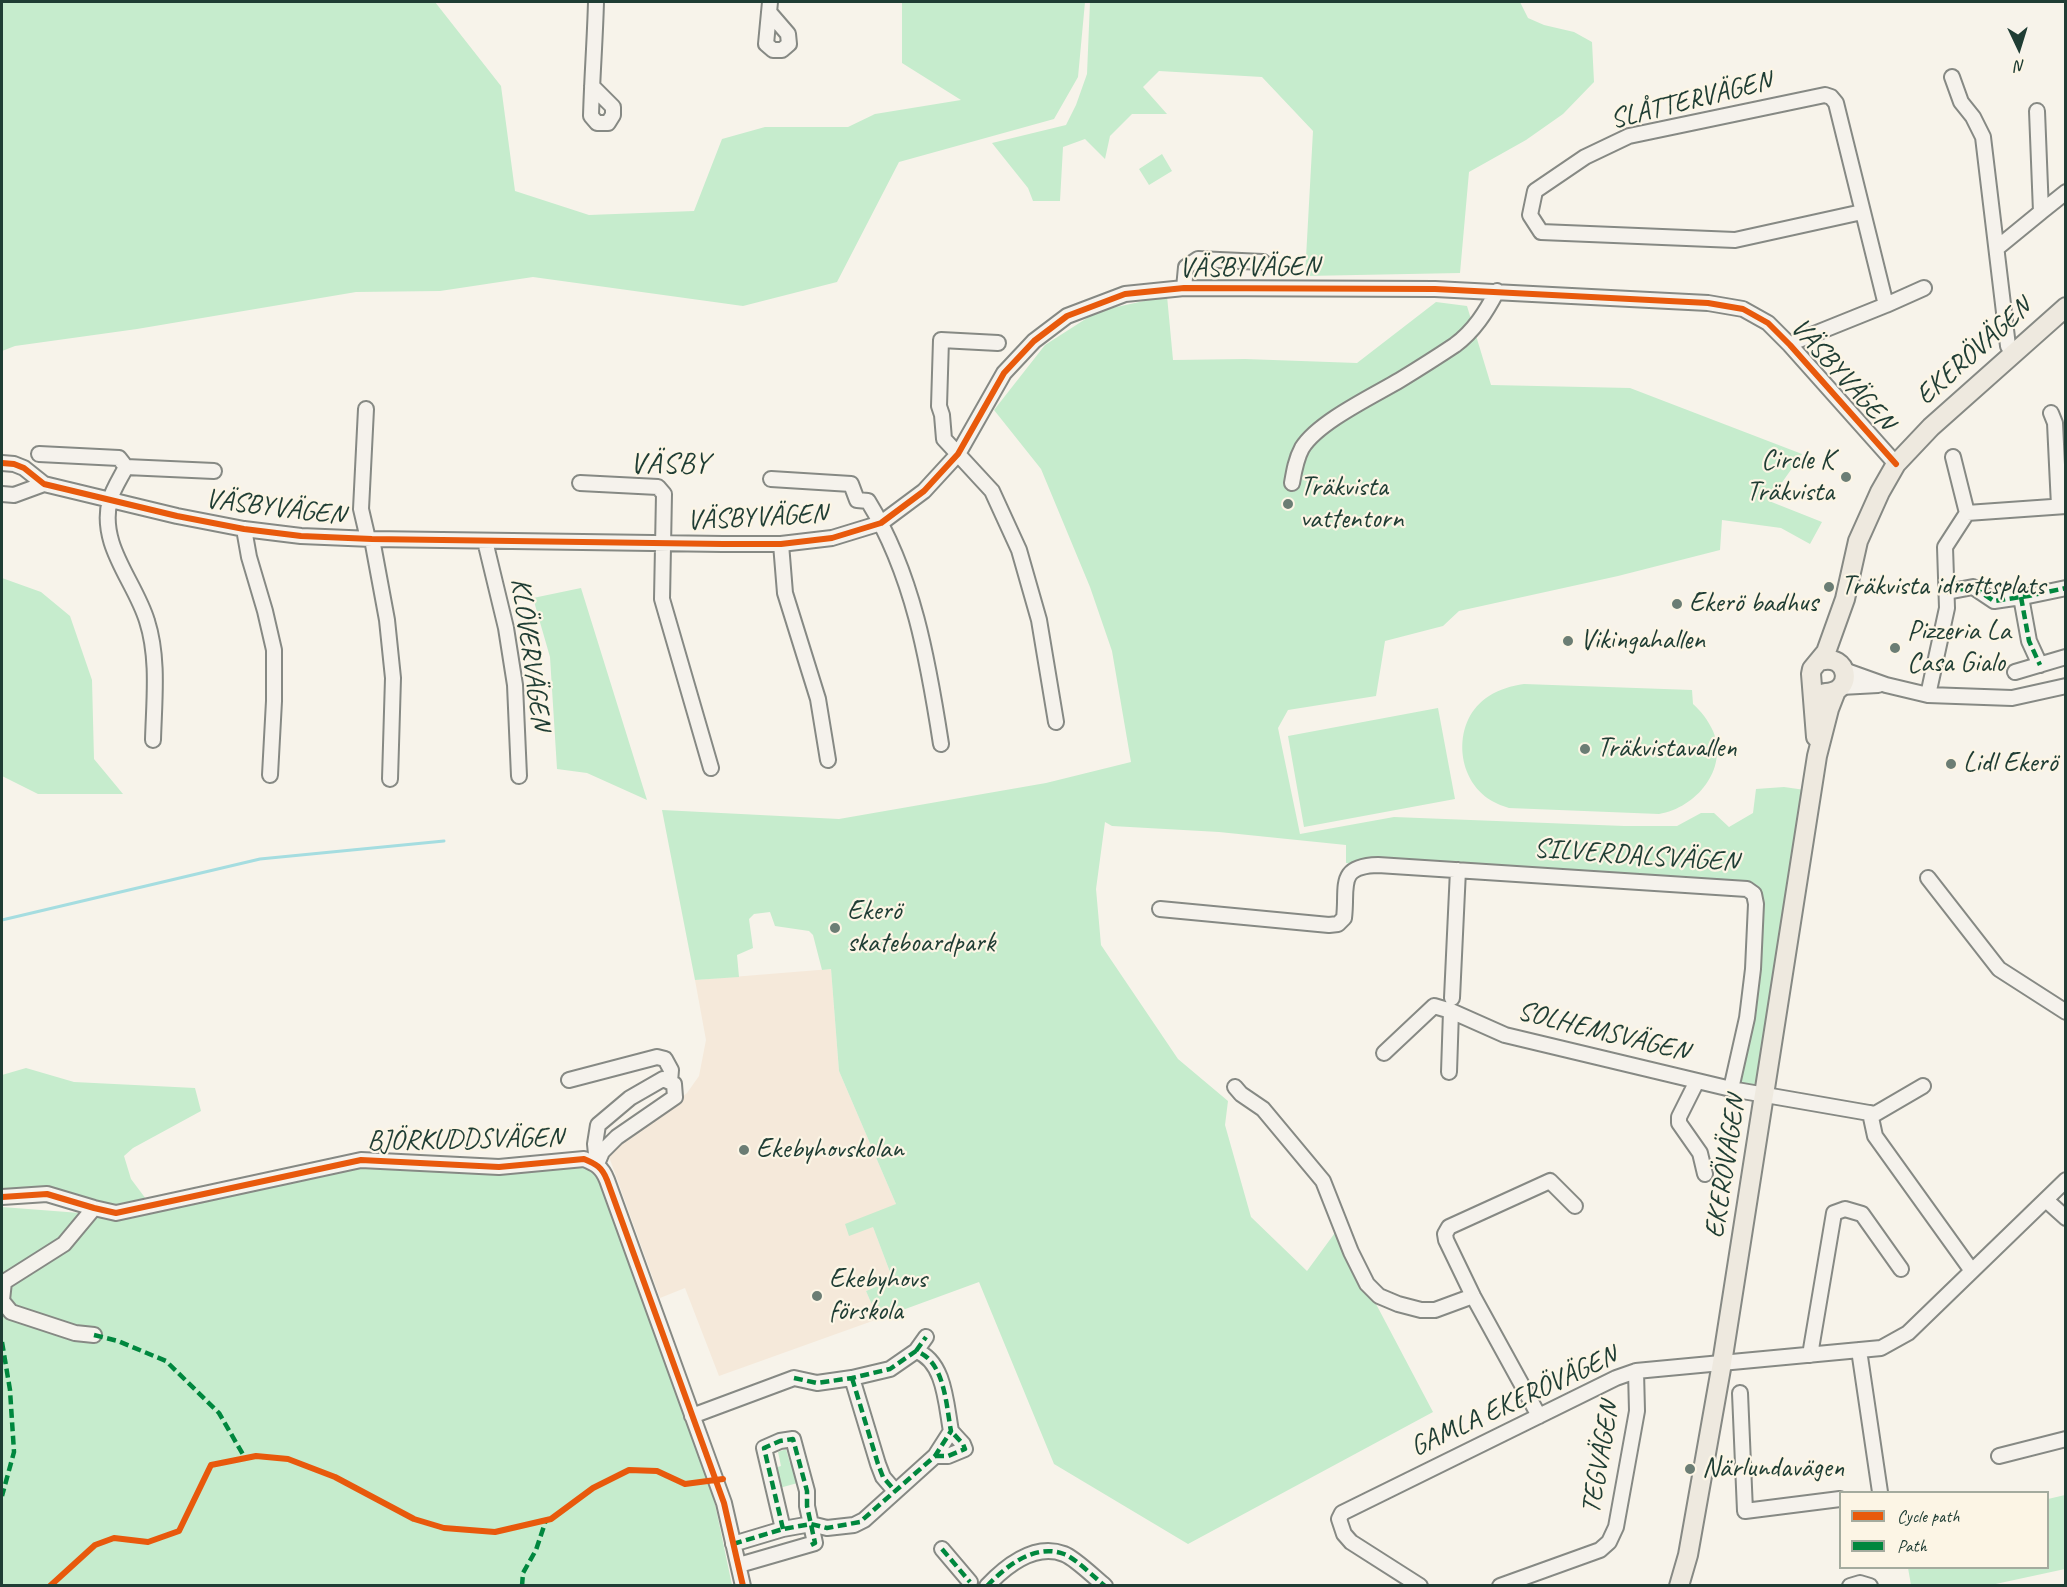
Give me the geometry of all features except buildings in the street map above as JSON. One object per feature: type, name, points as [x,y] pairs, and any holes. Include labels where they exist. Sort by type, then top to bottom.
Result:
[{"type":"main road","name":"EKERÖVÄGEN","points":[[1820,661],[1826,652],[1845,599],[1858,541],[1880,492],[1896,464],[1931,427],[2066,307]]},
{"type":"main road","name":"EKERÖVÄGEN","points":[[1679,1586],[1688,1555],[1722,1363],[1817,756],[1829,709],[1841,678],[1845,599]]},
{"type":"main road","points":[[1831,659],[1841,678],[1824,693],[1813,684],[1812,669],[1820,661],[1831,659]]},
{"type":"main road","name":"EKERÖVÄGEN","points":[[1813,684],[1817,756]]},
{"type":"street","points":[[592,86],[596,2]]},
{"type":"street","points":[[1952,77],[1961,102],[1973,117],[1983,137],[2008,346],[2014,354]]},
{"type":"street","name":"SLÅTTERVÄGEN","points":[[1862,212],[1735,240],[1541,232],[1530,215],[1535,191],[1586,157],[1629,136],[1825,96],[1831,97],[1836,103],[1886,305]]},
{"type":"street","points":[[2037,111],[2041,212]]},
{"type":"street","points":[[1997,248],[2066,192]]},
{"type":"street","points":[[1184,288],[1186,267],[1198,259],[1263,262]]},
{"type":"street","name":"VÄSBYVÄGEN","points":[[2,463],[24,468],[44,484],[177,516],[244,529],[301,536],[485,541],[781,544],[832,538],[881,523],[924,491],[958,454],[1004,373],[1034,341],[1067,316],[1125,294],[1184,288],[1353,288],[1497,291],[1708,303],[1743,309],[1768,323],[1790,345],[1896,464]]},
{"type":"street","points":[[1790,345],[1799,339],[1924,288]]},
{"type":"street","points":[[1292,483],[1294,466],[1303,447],[1318,431],[1354,406],[1456,344],[1481,320],[1497,291]]},
{"type":"street","points":[[998,343],[941,340],[939,406],[944,439],[992,491],[1019,550],[1039,620],[1056,722]]},
{"type":"street","points":[[366,409],[362,509],[387,620],[393,678],[390,779]]},
{"type":"street","points":[[1966,513],[2062,506],[2055,423],[2051,413]]},
{"type":"street","points":[[39,454],[119,458],[126,467],[214,471]]},
{"type":"street","points":[[1928,695],[1947,608],[1945,547],[1966,513],[1953,457]]},
{"type":"street","points":[[126,467],[110,500],[107,523],[109,539],[147,621],[154,660],[153,740]]},
{"type":"street","points":[[771,479],[851,484],[857,500],[868,501],[881,523],[911,599],[930,675],[941,744]]},
{"type":"street","points":[[580,483],[658,487],[664,494],[662,599],[711,768]]},
{"type":"street","points":[[2,494],[14,495],[44,484]]},
{"type":"street","points":[[244,529],[249,557],[274,650],[270,775]]},
{"type":"street","name":"KLÖVERVÄGEN","points":[[485,541],[506,628],[515,685],[519,776]]},
{"type":"street","points":[[781,544],[784,593],[818,699],[828,760]]},
{"type":"street","points":[[1947,592],[1973,587],[1994,601],[2066,588]]},
{"type":"street","points":[[2021,597],[2029,641],[2040,665]]},
{"type":"street","points":[[2015,672],[2066,657]]},
{"type":"street","points":[[1841,678],[1928,695],[2012,698],[2066,686]]},
{"type":"street","name":"SILVERDALSVÄGEN","points":[[1160,909],[1338,924],[1344,918],[1346,881],[1352,870],[1361,865],[1378,864],[1748,889],[1754,894],[1756,904],[1753,969],[1748,1018],[1731,1089]]},
{"type":"street","points":[[1449,1072],[1458,870]]},
{"type":"street","points":[[1928,878],[1999,969],[2066,1012]]},
{"type":"street","name":"SOLHEMSVÄGEN","points":[[1384,1053],[1434,1006],[1452,1004],[1505,1035],[1731,1089],[1870,1113]]},
{"type":"street","points":[[568,1080],[657,1057],[665,1059],[671,1070],[670,1082]]},
{"type":"street","name":"BJÖRKUDDSVÄGEN","points":[[663,1078],[674,1084],[675,1097],[617,1137],[602,1152],[597,1164],[595,1144],[598,1125],[630,1098],[663,1078]]},
{"type":"street","points":[[1697,1081],[1679,1117],[1679,1123],[1700,1153],[1705,1174]]},
{"type":"street","points":[[1923,1086],[1875,1114],[1870,1113],[1875,1136],[1972,1271]]},
{"type":"street","points":[[1235,1087],[1263,1109],[1323,1181],[1367,1284],[1379,1296],[1421,1310],[1435,1310],[1473,1296]]},
{"type":"street","name":"BJÖRKUDDSVÄGEN","points":[[2,1197],[47,1194],[116,1213],[361,1160],[499,1167],[584,1160],[597,1164],[603,1170],[607,1180],[724,1503],[743,1586]]},
{"type":"street","name":"GAMLA EKERÖVÄGEN","points":[[1420,1586],[1351,1542],[1344,1534],[1339,1519],[1342,1513],[1616,1378],[1636,1371],[1881,1348],[1908,1333],[2066,1180]]},
{"type":"street","points":[[1539,1416],[1473,1296],[1445,1234],[1449,1227],[1550,1181],[1575,1206]]},
{"type":"street","points":[[2046,1200],[2066,1218]]},
{"type":"street","points":[[93,1335],[75,1333],[11,1312],[2,1300],[4,1282],[64,1244],[94,1208]]},
{"type":"street","points":[[1810,1355],[1834,1213],[1845,1209],[1862,1214],[1901,1269]]},
{"type":"street","points":[[692,1416],[794,1378],[817,1383],[890,1369],[916,1351],[926,1337]]},
{"type":"street","points":[[1859,1350],[1880,1491]]},
{"type":"street","points":[[916,1351],[924,1353],[941,1379],[951,1431],[965,1449],[948,1456],[935,1456]]},
{"type":"street","name":"TEGVÄGEN","points":[[1500,1586],[1600,1550],[1609,1542],[1616,1527],[1637,1411],[1636,1371]]},
{"type":"street","points":[[852,1378],[878,1464],[883,1477],[895,1491]]},
{"type":"street","points":[[1740,1394],[1745,1511],[1839,1499]]},
{"type":"street","points":[[734,1544],[783,1529],[811,1524],[827,1528],[860,1522],[935,1456],[951,1431]]},
{"type":"street","points":[[739,1565],[815,1543],[807,1506],[807,1491],[793,1439],[763,1442],[783,1529]]},
{"type":"street","points":[[1999,1456],[2066,1439]]},
{"type":"street","points":[[942,1549],[972,1584]]},
{"type":"street","points":[[987,1586],[998,1574],[1018,1559],[1044,1551],[1065,1554],[1105,1586]]},
{"type":"street","points":[[1850,1586],[1860,1583],[1870,1586]]},
{"type":"shaded area","name":"Ekebyhovskolan","points":[[831,969],[839,1071],[896,1204],[873,1227],[893,1280],[866,1291],[878,1319],[719,1376],[685,1288],[660,1298],[608,1154],[687,1093],[699,1076],[706,1040],[695,980]]},
{"type":"green space","points":[[2,2],[435,2],[501,86],[515,191],[589,215],[694,211],[722,139],[765,127],[848,127],[875,114],[961,100],[902,63],[902,2],[1085,2],[1078,77],[1054,119],[899,162],[837,282],[743,306],[533,277],[440,291],[356,292],[137,329],[15,346],[2,351]]},
{"type":"green space","points":[[1090,2],[1520,2],[1528,18],[1544,25],[1574,32],[1592,42],[1594,82],[1563,114],[1526,140],[1469,172],[1460,273],[1305,276],[1313,131],[1262,77],[1159,71],[1143,87],[1167,114],[1132,114],[1110,136],[1105,159],[1085,139],[1063,147],[1060,201],[1033,201],[1028,188],[992,143],[1066,125],[1087,74]]},
{"type":"green space","points":[[1162,154],[1172,171],[1149,185],[1139,169]]},
{"type":"green space","points":[[1167,296],[1173,360],[1245,359],[1357,363],[1436,302],[1467,306],[1491,385],[1630,388],[1802,454],[1769,501],[1822,522],[1810,544],[1781,528],[1722,520],[1720,550],[1618,576],[1459,611],[1443,626],[1385,641],[1376,696],[1288,710],[1278,728],[1300,834],[1394,817],[1677,826],[1701,813],[1714,813],[1729,827],[1753,813],[1756,789],[1784,787],[1812,791],[1764,1096],[1731,1089],[1747,1018],[1754,894],[1633,880],[1346,863],[1346,845],[1219,832],[1112,826],[1105,822],[1096,889],[1101,945],[1178,1059],[1228,1101],[1225,1125],[1251,1217],[1307,1271],[1337,1230],[1433,1412],[1188,1544],[1054,1464],[979,1282],[878,1319],[866,1291],[893,1280],[873,1227],[849,1236],[845,1224],[896,1204],[839,1071],[831,969],[822,970],[813,935],[809,931],[775,926],[770,912],[754,914],[749,919],[753,948],[737,955],[739,977],[695,980],[662,810],[839,819],[1046,783],[1131,762],[1112,651],[1090,587],[1041,469],[994,410],[1045,345],[1098,311]]},
{"type":"green space","points":[[2,578],[41,592],[70,616],[92,680],[94,759],[123,794],[38,794],[2,776]]},
{"type":"green space","points":[[581,588],[647,800],[587,773],[557,769],[550,657],[533,598]]},
{"type":"green space","points":[[1524,684],[1692,690],[1693,704],[1709,723],[1717,745],[1717,759],[1713,772],[1697,795],[1673,810],[1659,814],[1509,808],[1496,803],[1479,791],[1470,779],[1462,749],[1464,734],[1477,706],[1489,696],[1497,691]]},
{"type":"green space","points":[[1438,708],[1455,799],[1304,827],[1288,736]]},
{"type":"green space","points":[[26,1068],[74,1082],[195,1088],[201,1111],[133,1148],[124,1156],[131,1179],[146,1199],[129,1202],[120,1207],[43,1189],[2,1188],[2,1075]]},
{"type":"green space","points":[[580,1163],[593,1168],[602,1181],[707,1466],[732,1585],[2,1585],[2,1207],[119,1216],[270,1187],[364,1165]]},
{"type":"green space","points":[[786,1449],[790,1463],[795,1462],[801,1482],[776,1489],[771,1469],[781,1466],[778,1452]]},
{"type":"green space","points":[[2065,1495],[2065,1569],[1991,1585],[1911,1585],[1908,1569],[2049,1569],[2049,1499]]},
{"type":"waterway","points":[[2,920],[260,859],[444,841]]},
{"type":"marked path","points":[[1947,592],[1973,587],[1994,601],[2066,588]]},
{"type":"marked path","points":[[2021,597],[2029,641],[2040,665]]},
{"type":"marked path","points":[[94,1335],[118,1341],[166,1361],[219,1413],[245,1458]]},
{"type":"marked path","points":[[916,1351],[926,1337]]},
{"type":"marked path","points":[[2,1342],[10,1390],[14,1452],[2,1496]]},
{"type":"marked path","points":[[733,1544],[783,1529],[811,1524],[827,1528],[860,1522],[935,1456],[951,1431],[938,1374],[926,1356],[916,1351],[890,1369],[852,1378],[817,1383],[794,1378]]},
{"type":"marked path","points":[[852,1378],[878,1464],[883,1477],[895,1491]]},
{"type":"marked path","points":[[935,1456],[948,1456],[965,1449],[951,1431]]},
{"type":"marked path","points":[[783,1529],[764,1448],[780,1441],[793,1439],[807,1491],[807,1506],[815,1543],[809,1546]]},
{"type":"marked path","points":[[522,1586],[523,1573],[536,1550],[546,1520]]},
{"type":"marked path","points":[[942,1549],[970,1582]]},
{"type":"marked path","points":[[987,1586],[1022,1558],[1053,1551],[1074,1560],[1105,1586]]},
{"type":"cycle path","points":[[2,463],[24,468],[44,484],[177,516],[244,529],[301,536],[723,544],[781,544],[832,538],[881,523],[924,491],[958,454],[1004,373],[1034,341],[1067,316],[1125,294],[1184,288],[1435,289],[1708,303],[1743,309],[1768,323],[1790,345],[1896,464]]},
{"type":"cycle path","points":[[2,1197],[47,1194],[116,1213],[361,1160],[499,1167],[584,1159],[598,1166],[607,1180],[724,1503],[743,1586]]},
{"type":"cycle path","points":[[50,1586],[95,1545],[114,1538],[148,1542],[179,1531],[211,1465],[256,1456],[288,1459],[335,1477],[414,1519],[444,1528],[495,1532],[551,1519],[593,1488],[629,1470],[657,1471],[685,1484],[723,1479]]},
{"type":"place","name":"Circle K Träkvista","points":[[1846,477]]},
{"type":"place","name":"Träkvista vattentorn","points":[[1288,504]]},
{"type":"place","name":"Träkvista idrottsplats","points":[[1829,587]]},
{"type":"place","name":"Ekerö badhus","points":[[1677,604]]},
{"type":"place","name":"Vikingahallen","points":[[1568,641]]},
{"type":"place","name":"Pizzeria La Casa Gialo","points":[[1895,648]]},
{"type":"place","name":"Träkvistavallen","points":[[1585,749]]},
{"type":"place","name":"Lidl Ekerö","points":[[1951,764]]},
{"type":"place","name":"Ekerö skateboardpark","points":[[835,928]]},
{"type":"place","name":"Ekebyhovskolan","points":[[744,1150]]},
{"type":"place","name":"Ekebyhovs förskola","points":[[817,1296]]},
{"type":"place","name":"Närlundavägen","points":[[1690,1469]]},
{"type":"district","name":"VÄSBY","points":[[670,464]]}]
